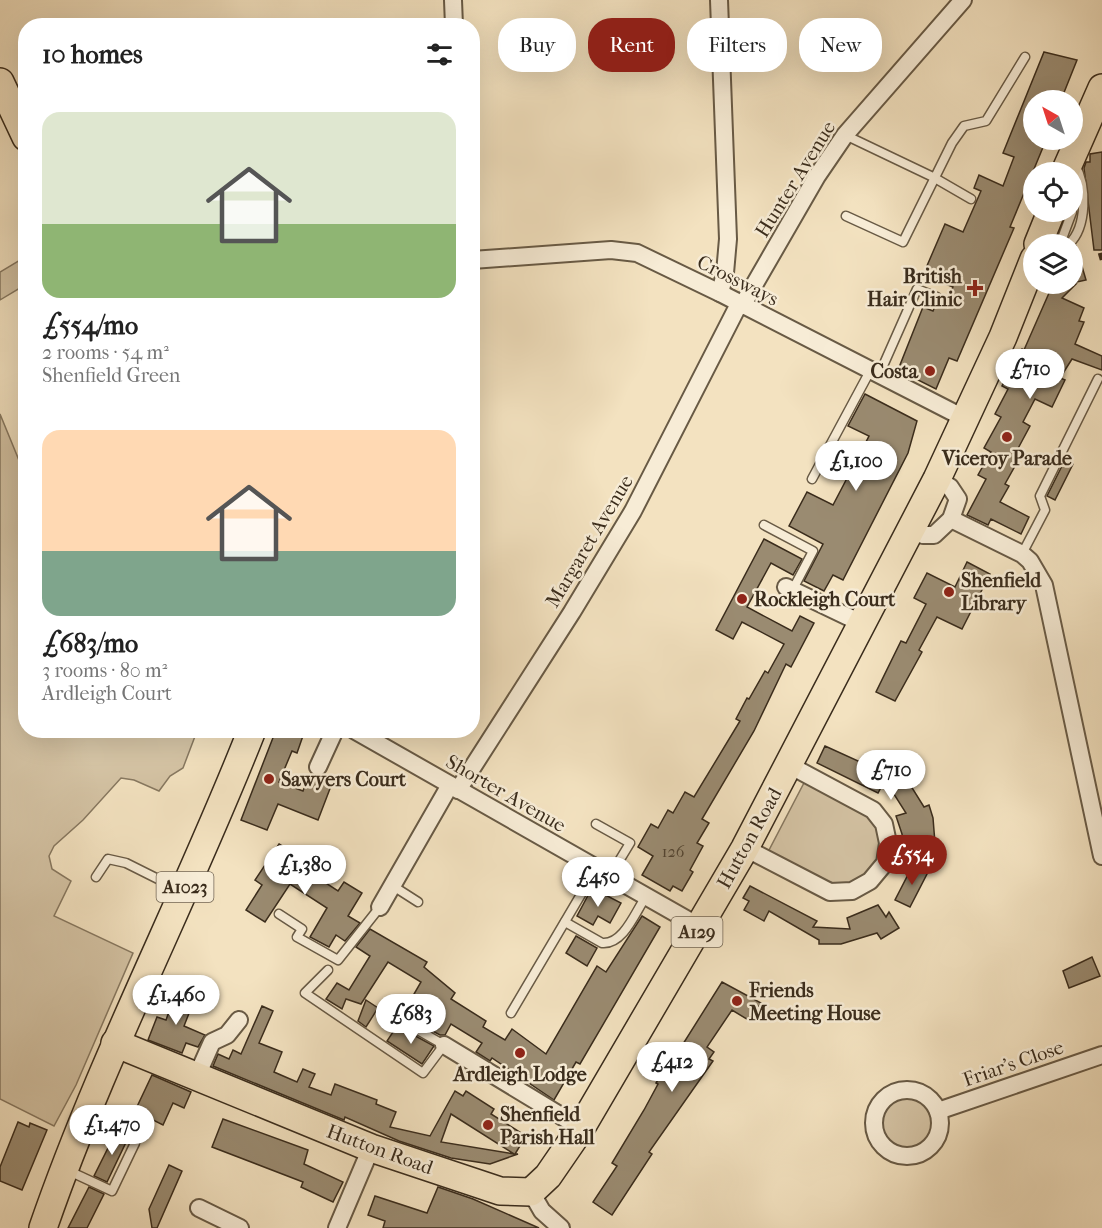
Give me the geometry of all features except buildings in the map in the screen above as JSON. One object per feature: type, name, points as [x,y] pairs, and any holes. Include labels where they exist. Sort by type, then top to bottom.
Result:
[{"type":"main road","points":[[0,82],[18,120]]},
{"type":"main road","points":[[1072,161],[1102,88]]},
{"type":"main road","name":"Hutton Road","points":[[115,1043],[371,1148],[500,1191],[531,1192],[548,1176],[581,1128],[745,848],[937,479],[966,419],[1023,285]]},
{"type":"main road","name":"A1023","points":[[43,1228],[115,1043],[210,837],[249,738]]},
{"type":"street","points":[[453,0],[454,18]]},
{"type":"street","points":[[719,0],[728,239],[725,273],[720,293]]},
{"type":"street","name":"Hunter Avenue","points":[[741,305],[817,176],[845,135],[963,0]]},
{"type":"street","name":"Crossways","points":[[480,260],[625,251],[637,253],[966,419]]},
{"type":"street","name":"Margaret Avenue","points":[[380,907],[454,788],[572,612],[633,511],[741,305]]},
{"type":"street","points":[[910,530],[923,535],[934,535],[951,519],[958,499],[950,487],[937,479]]},
{"type":"street","points":[[951,519],[1022,554],[1035,566],[1044,585],[1102,856]]},
{"type":"street","points":[[789,589],[861,623]]},
{"type":"street","points":[[318,768],[331,738]]},
{"type":"street","name":"Shorter Avenue","points":[[368,738],[645,898],[700,927]]},
{"type":"street","points":[[745,848],[830,892],[852,891],[870,881],[885,863],[888,843],[884,824],[873,810],[789,765]]},
{"type":"street","points":[[196,1078],[212,1042],[228,1035],[240,1020]]},
{"type":"street","points":[[444,1045],[581,1128]]},
{"type":"street","name":"Friar's Close","points":[[938,1111],[1102,1055]]},
{"type":"street","points":[[337,1228],[371,1148]]},
{"type":"street","points":[[531,1192],[542,1211],[555,1226]]},
{"type":"street","points":[[199,1208],[240,1228]]},
{"type":"lane","points":[[846,216],[903,242],[933,177],[964,126],[986,121],[1024,57]]},
{"type":"lane","points":[[845,135],[933,177],[970,199]]},
{"type":"lane","points":[[1072,161],[1079,172],[1083,214],[1077,234]]},
{"type":"lane","points":[[812,478],[875,373],[917,289],[937,297]]},
{"type":"lane","points":[[1022,554],[1045,510],[1040,496],[1098,379]]},
{"type":"lane","points":[[764,525],[813,550],[789,589]]},
{"type":"lane","points":[[511,1013],[565,922],[603,872],[630,843],[596,824]]},
{"type":"lane","points":[[96,877],[108,859],[126,863],[183,892]]},
{"type":"lane","points":[[393,886],[417,902]]},
{"type":"lane","points":[[565,922],[602,943],[609,944],[619,937],[645,898]]},
{"type":"lane","points":[[279,914],[302,929],[297,937],[338,960],[380,907]]},
{"type":"lane","points":[[328,970],[305,993],[423,1073],[444,1045],[395,1017]]},
{"type":"lane","points":[[66,1169],[112,1191],[135,1143]]},
{"type":"shaded area","points":[[18,261],[18,289],[0,300],[0,272]]},
{"type":"shaded area","points":[[0,414],[18,458],[18,738],[194,738],[183,768],[170,776],[159,791],[134,780],[121,778],[83,820],[54,846],[49,856],[52,869],[71,881],[54,916],[133,953],[76,1085],[54,1126],[0,1099]]},
{"type":"shaded area","points":[[805,781],[857,807],[878,827],[883,839],[883,853],[869,878],[832,889],[767,854]]},
{"type":"shaded area","points":[[902,1096],[912,1096],[922,1100],[930,1108],[934,1123],[930,1138],[922,1146],[912,1150],[902,1150],[892,1146],[884,1138],[880,1128],[880,1118],[884,1108],[892,1100]]},
{"type":"railway","points":[[1100,253],[1102,260]]},
{"type":"place","name":"British Hair Clinic","points":[[975,288]]},
{"type":"place","name":"Costa","points":[[930,371]]},
{"type":"place","name":"Viceroy Parade","points":[[1007,437]]},
{"type":"place","name":"Shenfield Library","points":[[949,592]]},
{"type":"place","name":"Rockleigh Court","points":[[742,599]]},
{"type":"place","name":"Sawyers Court","points":[[269,779]]},
{"type":"place","name":"Friends Meeting House","points":[[737,1001]]},
{"type":"place","name":"Ardleigh Lodge","points":[[520,1053]]},
{"type":"place","name":"Shenfield Parish Hall","points":[[488,1125]]}]
